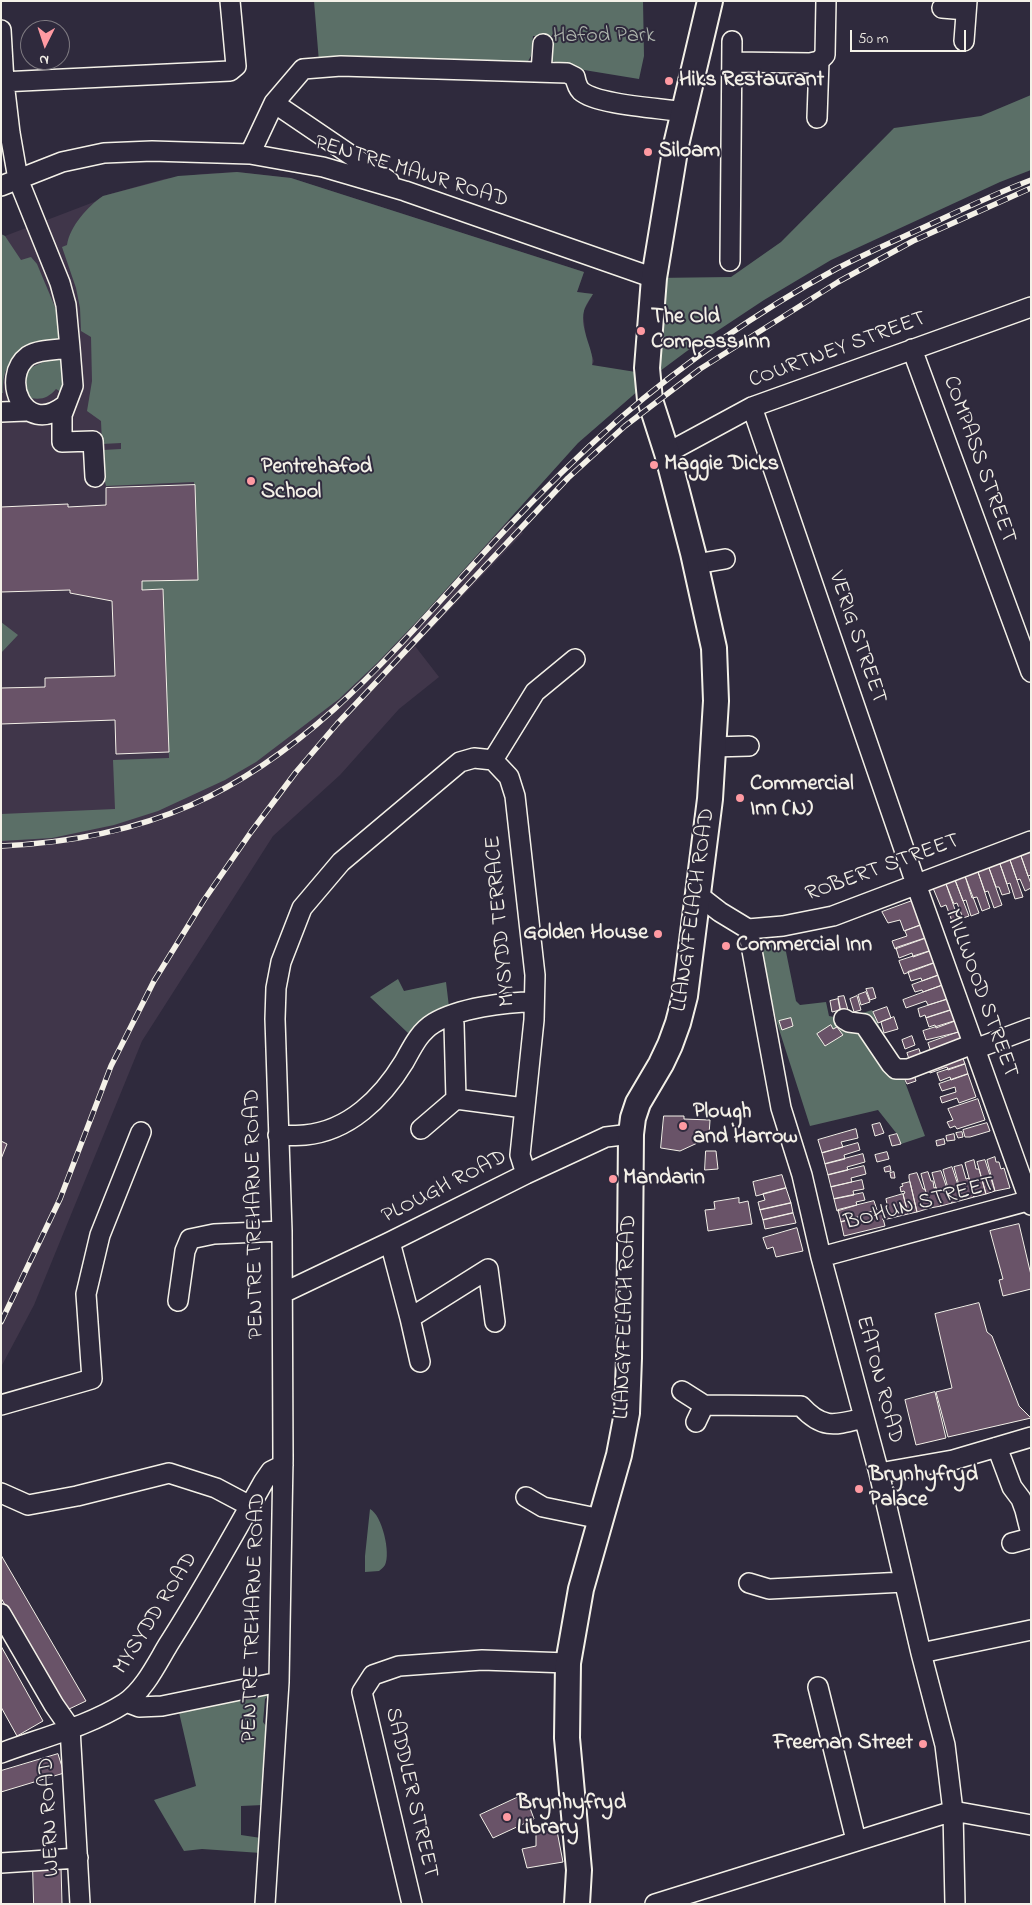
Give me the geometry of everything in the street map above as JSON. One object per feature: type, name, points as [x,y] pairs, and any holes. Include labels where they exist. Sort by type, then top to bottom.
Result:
[{"type":"main road","name":"LLANGYFELACH ROAD","points":[[577,1904],[579,1870],[567,1738],[568,1663],[581,1589],[619,1455],[627,1413],[630,1358],[631,1134],[638,1102],[661,1064],[678,1023],[685,996],[710,799],[716,701],[714,648],[696,564],[667,453],[650,400],[647,368],[654,278],[676,145],[710,1]]},
{"type":"street","points":[[2,82],[230,71],[236,66],[230,1]]},
{"type":"street","points":[[732,62],[810,63],[819,61],[825,55],[826,1]]},
{"type":"street","points":[[942,8],[966,5],[964,42]]},
{"type":"street","points":[[1,30],[2,82],[10,133],[10,182],[60,283],[66,305],[70,348],[73,386],[70,397],[64,406],[56,412],[36,415],[18,405],[12,397],[10,376],[14,367],[21,359],[30,354],[70,348]]},
{"type":"street","points":[[730,261],[732,41]]},
{"type":"street","points":[[541,72],[543,44]]},
{"type":"street","points":[[817,118],[819,61]]},
{"type":"street","points":[[250,154],[274,103],[303,69],[341,66],[567,73],[575,77],[578,87],[589,96],[684,112]]},
{"type":"street","points":[[274,103],[404,192]]},
{"type":"street","name":"PENTRE MAWR ROAD","points":[[10,182],[62,162],[104,153],[152,151],[250,154],[323,166],[654,278]]},
{"type":"street","name":"COURTNEY STREET","points":[[667,453],[752,407],[1031,307]]},
{"type":"street","name":"COMPASS STREET","points":[[912,349],[1031,672]]},
{"type":"street","points":[[64,406],[62,442],[93,441],[95,477]]},
{"type":"street","name":"VERIG STREET","points":[[752,407],[916,884]]},
{"type":"street","points":[[1,412],[26,411]]},
{"type":"street","points":[[696,564],[725,559]]},
{"type":"street","points":[[492,760],[530,686],[575,659]]},
{"type":"street","points":[[713,746],[748,746]]},
{"type":"street","name":"PENTRE TREHARNE ROAD","points":[[265,1904],[280,1682],[283,1292],[275,1019],[276,988],[281,962],[302,908],[341,862],[460,762],[474,758],[492,760]]},
{"type":"street","name":"MYSYDD TERRACE","points":[[492,760],[509,777],[515,796],[535,975],[520,1155],[526,1174]]},
{"type":"street","name":"ROBERT STREET","points":[[748,929],[783,926],[833,916],[1031,841]]},
{"type":"street","name":"MILLWOOD STREET","points":[[916,884],[1030,1202]]},
{"type":"street","points":[[698,895],[720,912],[748,929]]},
{"type":"street","name":"EATON ROAD","points":[[748,929],[781,1108],[802,1175],[821,1257],[879,1473],[921,1653],[946,1745],[952,1811],[955,1904]]},
{"type":"street","points":[[278,1135],[306,1135],[339,1125],[356,1116],[386,1088],[424,1031],[434,1023],[452,1016],[488,1007],[534,1002]]},
{"type":"street","points":[[452,1016],[454,1024],[456,1099]]},
{"type":"street","points":[[844,1019],[848,1022],[864,1024],[896,1069],[908,1069],[1031,1028]]},
{"type":"street","points":[[421,1129],[456,1099],[524,1108]]},
{"type":"street","points":[[2,1405],[92,1379],[86,1294],[100,1234],[140,1132]]},
{"type":"street","name":"PLOUGH ROAD","points":[[283,1292],[606,1137],[631,1134]]},
{"type":"street","name":"BOHUN STREET","points":[[821,1257],[1030,1202]]},
{"type":"street","points":[[178,1301],[185,1251],[190,1239],[214,1234],[282,1231]]},
{"type":"street","points":[[390,1242],[420,1362]]},
{"type":"street","points":[[410,1318],[488,1269],[495,1322]]},
{"type":"street","points":[[682,1391],[700,1413],[801,1406],[811,1417],[822,1423],[834,1425],[864,1418]]},
{"type":"street","points":[[879,1473],[953,1460],[1031,1437]]},
{"type":"street","points":[[997,1447],[1012,1487],[1021,1499],[1031,1534]]},
{"type":"street","name":"MYSYDD ROAD","points":[[1,1753],[70,1728],[126,1702],[139,1690],[190,1612],[264,1481],[271,1472],[283,1465]]},
{"type":"street","points":[[1,1493],[28,1505],[77,1496],[169,1473],[216,1488],[250,1506]]},
{"type":"street","points":[[526,1497],[543,1507],[601,1519]]},
{"type":"street","points":[[1012,1542],[1031,1538]]},
{"type":"street","points":[[749,1583],[769,1589],[904,1582]]},
{"type":"street","points":[[1,1614],[54,1705],[70,1728]]},
{"type":"street","points":[[921,1653],[1031,1630]]},
{"type":"street","name":"SADDLER STREET","points":[[412,1904],[362,1692],[373,1675],[399,1666],[482,1660],[568,1663]]},
{"type":"street","points":[[126,1702],[139,1708],[162,1706],[280,1682]]},
{"type":"street","points":[[818,1687],[856,1840]]},
{"type":"street","name":"WERN ROAD","points":[[70,1728],[80,1904]]},
{"type":"street","points":[[655,1904],[952,1811],[1031,1825]]},
{"type":"street","points":[[1,1863],[78,1858]]},
{"type":"shaded area","name":"Pentrehafod School","points":[[237,172],[291,178],[584,272],[577,292],[593,294],[583,312],[586,338],[594,361],[581,395],[422,616],[508,520],[523,533],[415,646],[439,677],[399,709],[340,775],[273,836],[142,1041],[34,1305],[1,1367],[1,234],[5,236],[94,202],[103,196],[164,179]]},
{"type":"green space","name":"Hafod Park","points":[[314,1],[643,1],[644,56],[639,79],[578,69],[552,61],[552,36],[533,36],[531,56],[527,63],[319,62]]},
{"type":"green space","points":[[1031,95],[1031,170],[1000,182],[831,260],[764,300],[687,351],[648,380],[654,278],[731,277],[781,242],[894,128],[981,116]]},
{"type":"green space","name":"Pentrehafod School","points":[[237,172],[291,178],[584,272],[577,292],[593,294],[585,307],[583,318],[585,333],[592,354],[592,365],[642,373],[639,390],[578,443],[422,616],[377,663],[339,699],[256,762],[225,780],[158,811],[114,825],[52,838],[1,841],[1,814],[115,809],[113,760],[169,758],[163,589],[142,590],[142,581],[198,579],[194,482],[106,486],[103,450],[121,449],[121,443],[102,444],[101,421],[87,411],[92,381],[91,337],[81,331],[80,308],[76,288],[62,247],[67,245],[80,217],[103,196],[178,176]]},
{"type":"green space","points":[[1,234],[5,236],[21,260],[31,257],[37,264],[58,314],[59,346],[27,353],[12,362],[7,369],[4,379],[3,393],[1,393]]},
{"type":"green space","points":[[55,357],[61,359],[63,367],[64,380],[61,392],[56,389],[44,398],[30,398],[17,382],[23,371]]},
{"type":"green space","points":[[1,622],[18,635],[1,653]]},
{"type":"green space","points":[[774,940],[784,942],[796,1001],[800,1005],[826,1002],[829,1016],[834,1017],[851,1016],[872,1010],[884,1037],[895,1055],[925,1136],[901,1144],[897,1134],[878,1110],[810,1126],[777,1023],[761,954],[764,944]]},
{"type":"green space","points":[[398,979],[404,991],[446,982],[449,1007],[418,1024],[408,1033],[370,997]]},
{"type":"green space","points":[[370,1509],[382,1526],[387,1559],[385,1565],[379,1571],[365,1572],[365,1556]]},
{"type":"green space","points":[[273,1691],[265,1699],[263,1722],[269,1730],[263,1805],[241,1806],[241,1835],[261,1838],[261,1853],[202,1849],[184,1851],[154,1800],[196,1786],[178,1708]]},
{"type":"building","points":[[195,485],[198,580],[142,581],[142,590],[163,589],[169,752],[116,754],[115,720],[1,724],[1,688],[45,687],[45,678],[115,676],[112,601],[70,593],[70,590],[1,592],[1,507],[68,504],[68,507],[106,505],[106,488]]},
{"type":"building","points":[[1031,852],[1031,875],[1028,876],[1021,856]]},
{"type":"building","points":[[1021,856],[1031,884],[1031,888],[1025,891],[1020,879],[1017,880],[1010,860]]},
{"type":"building","points":[[1010,860],[1023,897],[1015,899],[1010,883],[1007,884],[1000,864]]},
{"type":"building","points":[[1000,864],[1010,893],[1002,895],[999,887],[996,887],[989,868]]},
{"type":"building","points":[[989,868],[1002,905],[994,908],[988,891],[985,892],[978,872]]},
{"type":"building","points":[[978,872],[990,908],[982,911],[977,897],[972,898],[965,876]]},
{"type":"building","points":[[965,876],[979,913],[971,916],[966,900],[963,901],[955,880]]},
{"type":"building","points":[[955,880],[969,916],[963,918],[957,903],[954,904],[946,884]]},
{"type":"building","points":[[946,884],[958,918],[952,921],[946,905],[941,907],[933,888]]},
{"type":"building","points":[[912,901],[921,925],[904,931],[900,920],[888,923],[882,912]]},
{"type":"building","points":[[921,925],[926,938],[895,949],[892,941],[907,936],[905,931]]},
{"type":"building","points":[[926,938],[930,951],[913,957],[912,953],[899,958],[896,948]]},
{"type":"building","points":[[930,951],[934,963],[904,974],[899,961]]},
{"type":"building","points":[[934,963],[939,975],[922,981],[921,978],[911,981],[908,972]]},
{"type":"building","points":[[939,975],[943,985],[923,992],[922,990],[915,992],[912,985]]},
{"type":"building","points":[[943,985],[948,999],[928,1005],[926,1001],[906,1008],[903,1000]]},
{"type":"building","points":[[873,988],[876,998],[870,1000],[866,989]]},
{"type":"building","points":[[866,992],[870,1002],[861,1005],[858,995]]},
{"type":"building","points":[[844,996],[848,1010],[841,1012],[838,997]]},
{"type":"building","points":[[857,996],[861,1010],[854,1012],[850,999]]},
{"type":"building","points":[[838,999],[840,1010],[832,1012],[830,1001]]},
{"type":"building","points":[[948,999],[951,1010],[926,1018],[925,1015],[920,1017],[918,1009]]},
{"type":"building","points":[[887,1007],[891,1018],[878,1023],[873,1012]]},
{"type":"building","points":[[951,1010],[955,1021],[936,1028],[935,1025],[929,1027],[926,1018]]},
{"type":"building","points":[[894,1017],[898,1029],[884,1033],[881,1022]]},
{"type":"building","points":[[791,1018],[793,1026],[782,1030],[779,1021]]},
{"type":"building","points":[[955,1021],[959,1032],[926,1040],[923,1031]]},
{"type":"building","points":[[831,1025],[833,1029],[837,1027],[843,1035],[825,1046],[817,1034]]},
{"type":"building","points":[[959,1032],[963,1044],[931,1052],[928,1043]]},
{"type":"building","points":[[912,1036],[915,1045],[905,1049],[902,1040]]},
{"type":"building","points":[[919,1049],[923,1061],[911,1065],[907,1053]]},
{"type":"building","points":[[961,1053],[965,1064],[948,1070],[947,1067],[930,1073],[927,1065]]},
{"type":"building","points":[[965,1064],[968,1074],[951,1080],[950,1077],[940,1081],[937,1073]]},
{"type":"building","points":[[913,1071],[916,1081],[907,1084],[902,1074]]},
{"type":"building","points":[[968,1074],[976,1097],[959,1103],[957,1098],[942,1103],[940,1097],[956,1092],[955,1087],[942,1091],[939,1084]]},
{"type":"building","points":[[978,1099],[985,1120],[957,1129],[955,1126],[950,1128],[947,1122],[953,1120],[948,1109]]},
{"type":"building","points":[[664,1116],[684,1116],[684,1119],[710,1120],[709,1135],[707,1135],[706,1139],[680,1151],[661,1148]]},
{"type":"building","points":[[880,1123],[884,1133],[875,1136],[872,1125]]},
{"type":"building","points":[[987,1123],[990,1131],[965,1137],[963,1130]]},
{"type":"building","points":[[856,1129],[858,1138],[841,1142],[843,1147],[822,1153],[818,1140]]},
{"type":"building","points":[[962,1132],[963,1137],[958,1138],[956,1133]]},
{"type":"building","points":[[897,1134],[901,1144],[892,1146],[889,1136]]},
{"type":"building","points":[[954,1134],[955,1140],[947,1141],[946,1136]]},
{"type":"building","points":[[944,1139],[945,1144],[937,1146],[936,1141]]},
{"type":"building","points":[[1,1141],[7,1144],[1,1159]]},
{"type":"building","points":[[858,1143],[860,1150],[844,1155],[845,1159],[825,1164],[822,1153]]},
{"type":"building","points":[[706,1151],[716,1151],[718,1169],[705,1170]]},
{"type":"building","points":[[887,1152],[889,1159],[877,1162],[875,1155]]},
{"type":"building","points":[[863,1154],[865,1162],[847,1167],[848,1170],[828,1175],[825,1164]]},
{"type":"building","points":[[995,1157],[1001,1169],[1004,1168],[1010,1188],[995,1191],[987,1160]]},
{"type":"building","points":[[974,1160],[976,1169],[979,1169],[986,1194],[974,1197],[965,1163]]},
{"type":"building","points":[[985,1160],[995,1191],[986,1194],[977,1162]]},
{"type":"building","points":[[962,1165],[966,1179],[969,1178],[974,1197],[963,1200],[954,1167]]},
{"type":"building","points":[[864,1166],[866,1174],[851,1178],[852,1182],[831,1187],[828,1175]]},
{"type":"building","points":[[890,1166],[891,1171],[885,1172],[884,1168]]},
{"type":"building","points":[[952,1167],[963,1200],[952,1203],[943,1170]]},
{"type":"building","points":[[941,1171],[952,1203],[941,1206],[932,1173]]},
{"type":"building","points":[[894,1172],[895,1178],[891,1178],[890,1173]]},
{"type":"building","points":[[928,1172],[931,1181],[933,1181],[934,1188],[936,1187],[941,1206],[930,1208],[921,1174]]},
{"type":"building","points":[[917,1173],[923,1189],[925,1189],[930,1208],[917,1212],[909,1175]]},
{"type":"building","points":[[782,1175],[786,1188],[756,1196],[753,1182]]},
{"type":"building","points":[[862,1180],[864,1189],[853,1191],[854,1195],[834,1199],[831,1187]]},
{"type":"building","points":[[910,1182],[917,1212],[908,1214],[903,1194],[905,1193],[904,1191],[901,1192],[900,1187],[903,1186],[902,1184]]},
{"type":"building","points":[[786,1188],[791,1203],[760,1210],[758,1202],[765,1200],[763,1194]]},
{"type":"building","points":[[863,1193],[865,1200],[856,1202],[857,1205],[837,1211],[834,1199]]},
{"type":"building","points":[[903,1194],[908,1214],[883,1220],[881,1211],[888,1209],[886,1199]]},
{"type":"building","points":[[739,1198],[739,1203],[748,1201],[752,1224],[708,1231],[705,1210],[715,1209],[714,1202]]},
{"type":"building","points":[[874,1201],[877,1210],[860,1214],[860,1217],[841,1222],[838,1210]]},
{"type":"building","points":[[791,1203],[793,1213],[763,1220],[760,1210]]},
{"type":"building","points":[[881,1211],[885,1226],[844,1236],[841,1222]]},
{"type":"building","points":[[793,1213],[796,1223],[765,1229],[763,1220]]},
{"type":"building","points":[[1019,1224],[1031,1275],[1031,1289],[1003,1296],[999,1280],[1003,1279],[990,1231]]},
{"type":"building","points":[[797,1228],[803,1251],[776,1257],[773,1247],[767,1249],[763,1238]]},
{"type":"building","points":[[979,1303],[987,1332],[992,1336],[1019,1406],[1031,1418],[948,1437],[936,1392],[952,1388],[935,1314]]},
{"type":"building","points":[[935,1392],[946,1438],[916,1445],[905,1400]]},
{"type":"building","points":[[1,1555],[86,1701],[67,1710],[1,1598]]},
{"type":"building","points":[[1,1646],[43,1721],[17,1736],[1,1707]]},
{"type":"building","points":[[58,1754],[64,1773],[1,1792],[1,1771]]},
{"type":"building","name":"Brynhyfryd Library","points":[[525,1794],[534,1819],[493,1838],[480,1815]]},
{"type":"building","points":[[557,1831],[563,1862],[527,1868],[522,1849],[536,1846],[536,1833]]},
{"type":"building","points":[[33,1867],[61,1867],[62,1904],[34,1904]]},
{"type":"railway","points":[[1,846],[74,839],[121,829],[191,805],[238,781],[282,752],[362,684],[547,487],[619,419],[670,377],[723,338],[779,302],[836,269],[969,206],[1031,180]]},
{"type":"railway","points":[[1,1322],[60,1199],[111,1066],[154,981],[204,900],[251,832],[296,772],[337,724],[568,478],[625,426],[700,369],[838,282],[913,241],[1031,188]]},
{"type":"place","name":"Hiks Restaurant","points":[[669,81]]},
{"type":"place","name":"Siloam","points":[[648,152]]},
{"type":"place","name":"The Old Compass Inn","points":[[641,331]]},
{"type":"place","name":"Maggie Dicks","points":[[654,465]]},
{"type":"place","name":"Pentrehafod School","points":[[251,481]]},
{"type":"place","name":"Commercial Inn (N)","points":[[740,798]]},
{"type":"place","name":"Golden House","points":[[658,934]]},
{"type":"place","name":"Commercial Inn","points":[[726,946]]},
{"type":"place","name":"Plough and Harrow","points":[[683,1126]]},
{"type":"place","name":"Mandarin","points":[[613,1179]]},
{"type":"place","name":"Brynhyfryd Palace","points":[[859,1489]]},
{"type":"place","name":"Freeman Street","points":[[923,1744]]},
{"type":"place","name":"Brynhyfryd Library","points":[[507,1817]]}]
